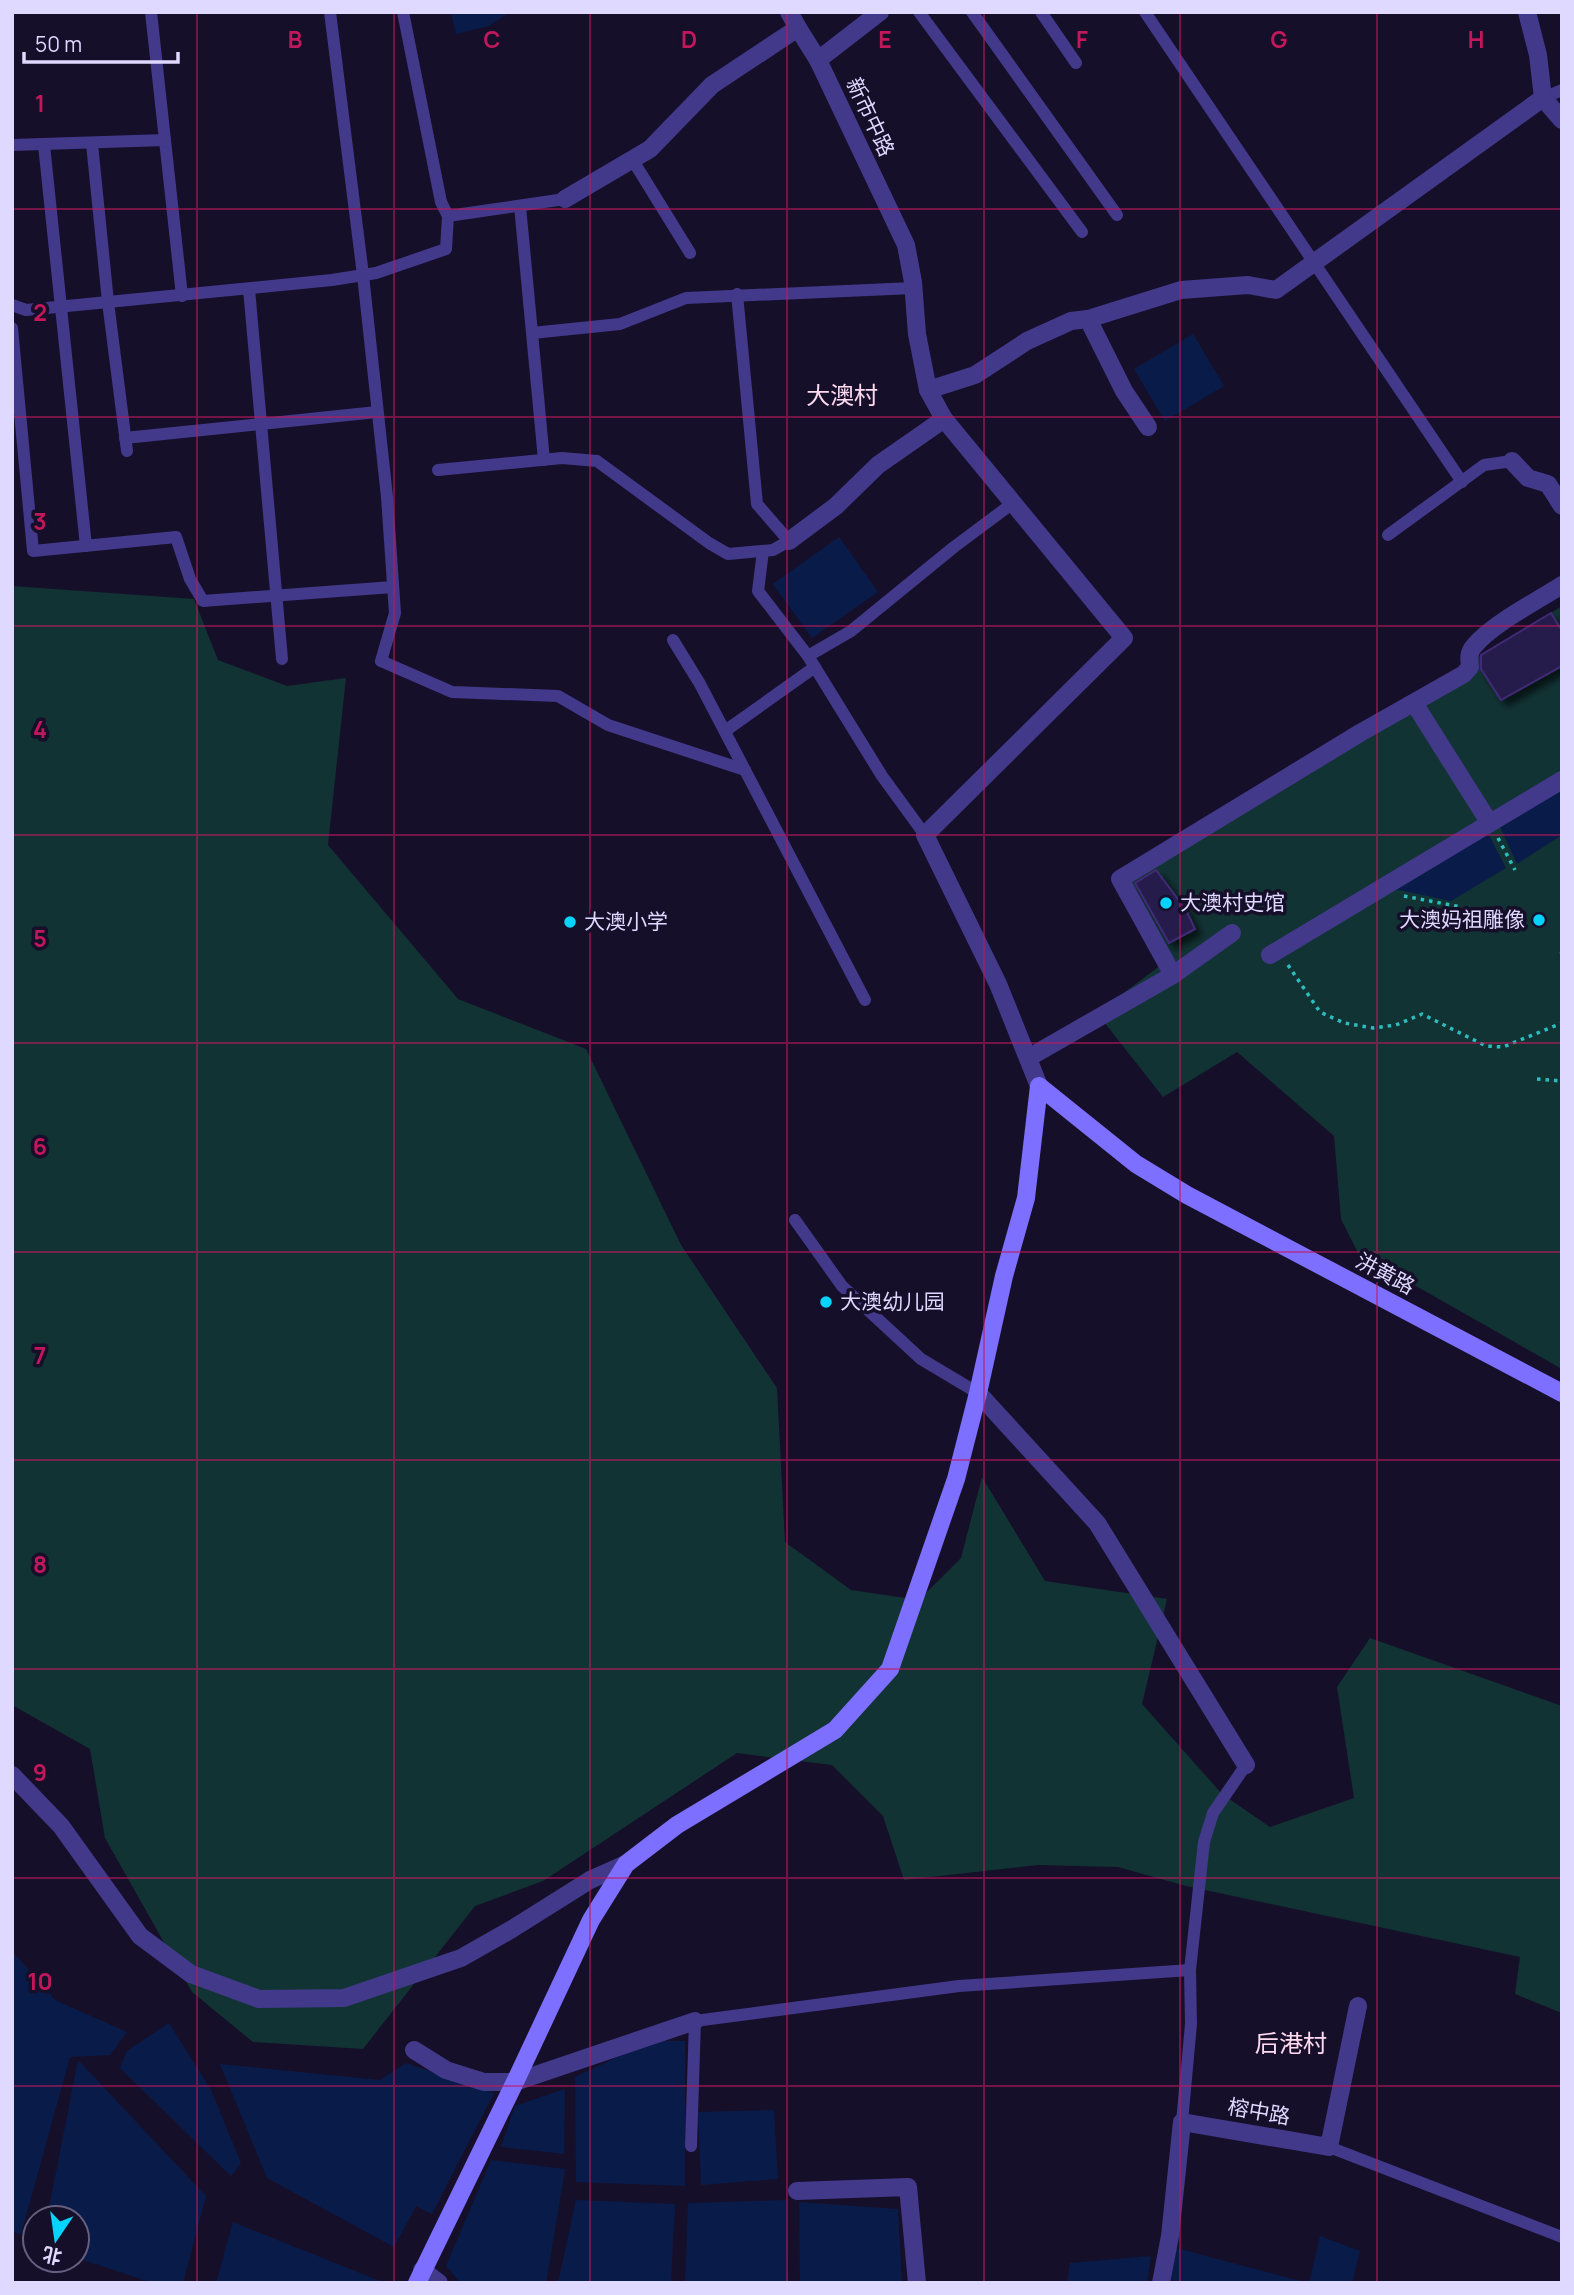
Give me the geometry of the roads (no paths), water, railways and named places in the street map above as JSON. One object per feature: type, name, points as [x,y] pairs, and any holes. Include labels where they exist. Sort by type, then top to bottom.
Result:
[{"type":"main road","name":"汫黄路","points":[[1039,1086],[1136,1164],[1187,1195],[1562,1393]]},
{"type":"main road","points":[[419,2276],[591,1920],[626,1864],[677,1825],[835,1730],[890,1669],[956,1479],[978,1393],[1004,1276],[1026,1199],[1039,1086]]},
{"type":"street","name":"新市中路","points":[[789,12],[818,60],[906,245],[917,334],[928,390],[944,419],[1124,638],[925,835]]},
{"type":"street","points":[[818,60],[880,12]]},
{"type":"street","points":[[1527,12],[1538,55],[1543,98],[1562,120]]},
{"type":"street","points":[[565,199],[650,149],[712,85],[799,29]]},
{"type":"street","points":[[928,390],[975,375],[1027,341],[1071,321],[1088,319],[1181,290],[1248,285],[1276,290],[1543,98]]},
{"type":"street","points":[[1088,319],[1124,391],[1148,427]]},
{"type":"street","points":[[789,541],[836,506],[878,465],[944,419]]},
{"type":"street","points":[[1512,461],[1528,478],[1548,484],[1562,506]]},
{"type":"street","points":[[1173,975],[1120,879],[1464,674],[1470,667],[1469,655],[1474,646],[1562,585]]},
{"type":"street","points":[[1414,703],[1489,822]]},
{"type":"street","points":[[1274,952],[1562,780]]},
{"type":"street","points":[[925,835],[998,984],[1039,1086]]},
{"type":"street","points":[[1028,1058],[1173,975],[1232,933]]},
{"type":"street","points":[[978,1393],[1097,1523],[1246,1765]]},
{"type":"street","points":[[12,1775],[61,1826],[140,1936],[191,1974],[259,1999],[344,1998],[461,1958],[590,1880],[626,1864]]},
{"type":"street","points":[[1329,2147],[1358,2006]]},
{"type":"street","points":[[414,2050],[446,2070],[484,2082],[515,2082],[695,2021]]},
{"type":"street","points":[[1161,2283],[1170,2236],[1182,2122]]},
{"type":"street","name":"榕中路","points":[[1182,2122],[1329,2147]]},
{"type":"street","points":[[797,2191],[908,2187],[917,2283]]},
{"type":"street","points":[[419,2276],[439,2283]]},
{"type":"lane","points":[[151,12],[182,296]]},
{"type":"lane","points":[[330,12],[363,275],[393,587],[395,613],[381,661],[452,692],[558,696],[608,725],[745,770]]},
{"type":"lane","points":[[13,307],[26,310],[182,296],[363,275],[446,249],[448,216],[441,202],[403,12]]},
{"type":"lane","points":[[919,12],[1082,232]]},
{"type":"lane","points":[[972,12],[1116,215]]},
{"type":"lane","points":[[1041,12],[1076,63]]},
{"type":"lane","points":[[1145,12],[1462,482]]},
{"type":"lane","points":[[1543,98],[1562,90]]},
{"type":"lane","points":[[12,145],[92,144],[165,139]]},
{"type":"lane","points":[[92,144],[126,444],[377,412]]},
{"type":"lane","points":[[44,145],[86,546]]},
{"type":"lane","points":[[632,159],[690,253]]},
{"type":"lane","points":[[448,216],[565,199]]},
{"type":"lane","points":[[520,206],[544,460]]},
{"type":"lane","points":[[532,333],[620,324],[686,298],[913,288]]},
{"type":"lane","points":[[248,289],[282,659]]},
{"type":"lane","points":[[438,470],[562,458],[597,461],[728,554],[773,550],[789,541],[757,504],[737,294]]},
{"type":"lane","points":[[12,328],[33,551],[176,537],[190,579],[203,601],[393,587]]},
{"type":"lane","points":[[1388,535],[1484,465],[1512,461]]},
{"type":"lane","points":[[725,732],[954,547],[1013,503]]},
{"type":"lane","points":[[763,551],[758,591],[812,661],[882,776],[925,835]]},
{"type":"lane","points":[[673,640],[700,684],[865,1000]]},
{"type":"lane","points":[[795,1220],[842,1286],[921,1359],[978,1393]]},
{"type":"lane","points":[[1182,2122],[1190,2038],[1190,1970],[1204,1842],[1213,1813],[1246,1765]]},
{"type":"lane","points":[[691,2146],[695,2021],[959,1986],[1190,1970]]},
{"type":"lane","points":[[1329,2147],[1562,2237]]},
{"type":"water","points":[[451,12],[510,12],[489,26],[456,34]]},
{"type":"water","points":[[1193,334],[1224,386],[1165,421],[1134,369]]},
{"type":"water","points":[[839,537],[878,592],[812,638],[773,584]]},
{"type":"water","points":[[1562,789],[1562,835],[1517,864],[1500,827]]},
{"type":"water","points":[[1488,833],[1506,868],[1451,901],[1394,889]]},
{"type":"water","points":[[12,1951],[55,2000],[127,2032],[110,2055],[70,2057],[29,2204],[21,2204],[21,2234],[12,2232]]},
{"type":"water","points":[[169,2023],[211,2090],[241,2163],[231,2176],[120,2068],[127,2051]]},
{"type":"water","points":[[651,2041],[685,2041],[685,2186],[576,2182],[575,2077]]},
{"type":"water","points":[[78,2060],[206,2196],[183,2283],[153,2283],[91,2263],[91,2204],[50,2204]]},
{"type":"water","points":[[406,2063],[494,2093],[432,2214],[416,2206],[394,2247],[267,2178],[220,2064],[380,2080]]},
{"type":"water","points":[[565,2089],[564,2154],[501,2147],[515,2106]]},
{"type":"water","points":[[774,2110],[778,2179],[701,2185],[698,2112]]},
{"type":"water","points":[[491,2160],[565,2169],[546,2283],[461,2283],[446,2266]]},
{"type":"water","points":[[576,2200],[675,2204],[671,2283],[558,2283]]},
{"type":"water","points":[[787,2200],[788,2283],[685,2283],[688,2203]]},
{"type":"water","points":[[799,2202],[898,2209],[902,2283],[800,2283]]},
{"type":"water","points":[[233,2222],[385,2283],[216,2283]]},
{"type":"water","points":[[1320,2236],[1360,2251],[1352,2283],[1309,2283]]},
{"type":"water","points":[[1176,2248],[1308,2283],[1171,2283]]},
{"type":"water","points":[[1151,2256],[1147,2283],[1067,2283],[1070,2263]]},
{"type":"place","name":"大澳村史馆","points":[[1166,903]]},
{"type":"place","name":"大澳妈祖雕像","points":[[1539,920]]},
{"type":"place","name":"大澳小学","points":[[570,922]]},
{"type":"place","name":"大澳幼儿园","points":[[826,1302]]},
{"type":"district","name":"大澳村","points":[[842,396]]},
{"type":"district","name":"后港村","points":[[1291,2044]]}]
